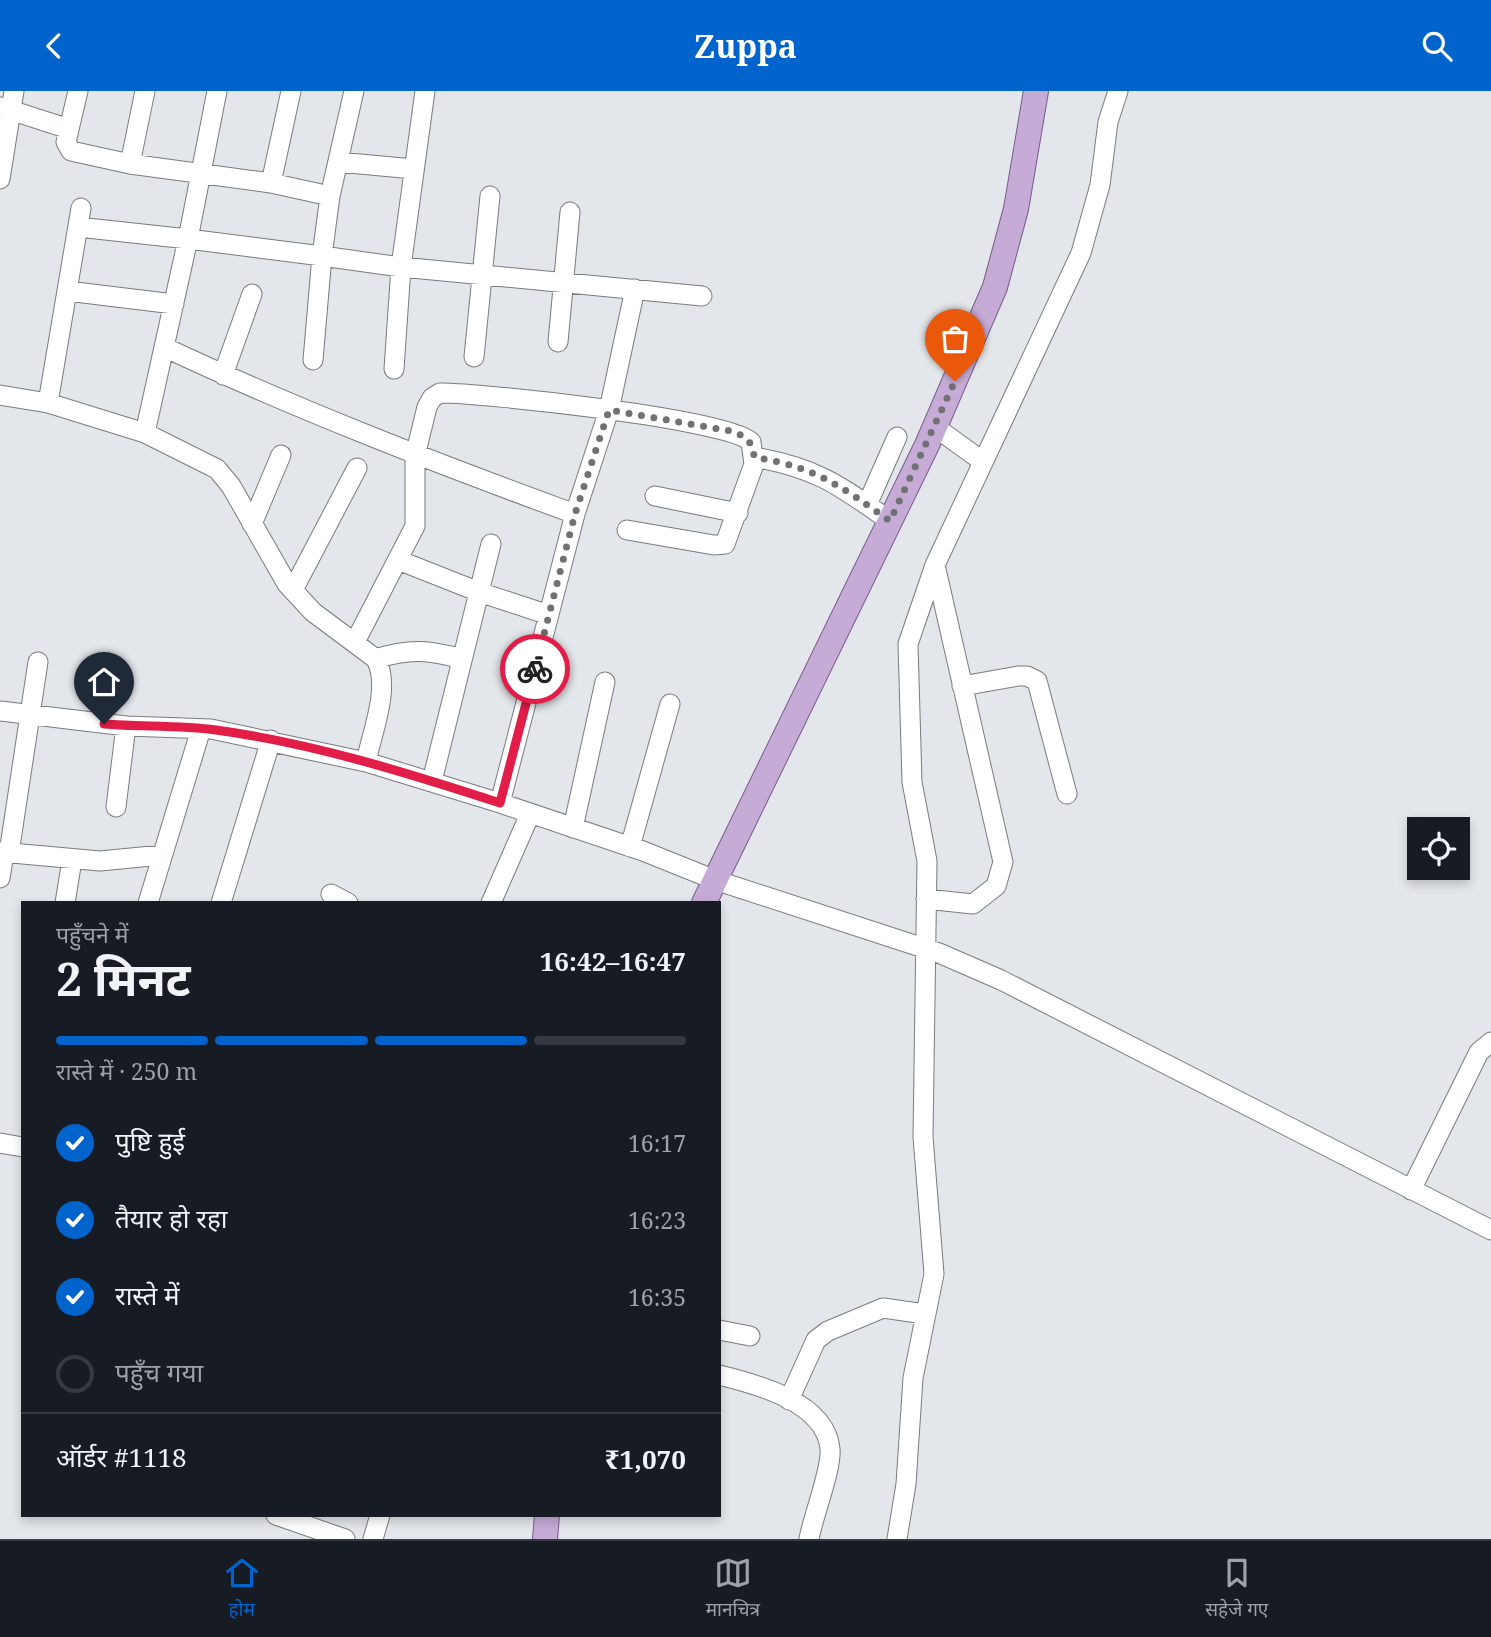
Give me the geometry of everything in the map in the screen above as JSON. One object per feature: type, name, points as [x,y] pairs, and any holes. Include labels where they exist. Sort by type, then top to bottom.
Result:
[{"type":"main road","points":[[705,901],[890,521],[995,287],[1016,209],[1036,91]]},
{"type":"main road","points":[[545,1539],[547,1517]]},
{"type":"street","points":[[0,179],[5,109],[14,91]]},
{"type":"street","points":[[78,91],[66,142],[71,151],[130,164],[271,183],[330,196]]},
{"type":"street","points":[[130,164],[145,91]]},
{"type":"street","points":[[145,433],[218,91]]},
{"type":"street","points":[[271,183],[291,91]]},
{"type":"street","points":[[313,360],[330,196],[354,91]]},
{"type":"street","points":[[394,369],[401,267],[425,91]]},
{"type":"street","points":[[897,1539],[906,1484],[913,1378],[934,1274],[923,1137],[927,861],[912,782],[908,644],[935,565],[1081,253],[1098,195],[1108,122],[1118,91]]},
{"type":"street","points":[[5,109],[69,129]]},
{"type":"street","points":[[338,162],[414,169]]},
{"type":"street","points":[[474,357],[490,196]]},
{"type":"street","points":[[558,342],[570,212]]},
{"type":"street","points":[[48,403],[79,217],[188,239],[401,267],[702,296]]},
{"type":"street","points":[[500,803],[575,514],[609,410],[635,289]]},
{"type":"street","points":[[67,291],[174,305]]},
{"type":"street","points":[[223,375],[252,294]]},
{"type":"street","points":[[164,347],[223,375],[415,456],[575,514]]},
{"type":"street","points":[[355,642],[415,526],[415,456],[427,407],[432,398],[440,393],[609,410],[731,431],[751,442],[754,457],[738,513],[729,539],[720,546],[627,530]]},
{"type":"street","points":[[0,395],[48,403],[145,433],[218,469],[293,590],[313,611],[376,659],[382,670],[382,686],[366,762]]},
{"type":"street","points":[[934,427],[978,458]]},
{"type":"street","points":[[867,505],[897,437]]},
{"type":"street","points":[[252,524],[281,456]]},
{"type":"street","points":[[754,457],[782,462],[826,477],[890,521]]},
{"type":"street","points":[[293,590],[357,468]]},
{"type":"street","points":[[655,496],[738,513]]},
{"type":"street","points":[[432,781],[491,544]]},
{"type":"street","points":[[398,560],[479,592],[549,615]]},
{"type":"street","points":[[926,899],[973,904],[996,886],[1002,876],[1000,844],[935,565]]},
{"type":"street","points":[[376,659],[401,650],[426,649],[462,659]]},
{"type":"street","points":[[0,878],[32,715],[38,662]]},
{"type":"street","points":[[962,686],[1018,676],[1027,676],[1037,681],[1067,794]]},
{"type":"street","points":[[573,828],[605,683]]},
{"type":"street","points":[[630,847],[670,704]]},
{"type":"street","points":[[0,711],[126,726],[201,729],[271,740],[366,762],[500,803],[630,847],[715,880],[925,949],[1001,980],[1491,1230]]},
{"type":"street","points":[[116,807],[126,726]]},
{"type":"street","points":[[149,901],[201,729]]},
{"type":"street","points":[[222,901],[271,740]]},
{"type":"street","points":[[492,901],[530,814]]},
{"type":"street","points":[[4,853],[72,860],[162,855]]},
{"type":"street","points":[[65,901],[72,860]]},
{"type":"street","points":[[1411,1190],[1479,1052],[1491,1042]]},
{"type":"street","points":[[0,1143],[21,1147]]},
{"type":"street","points":[[789,1400],[816,1340],[828,1331],[883,1308],[925,1314]]},
{"type":"street","points":[[721,1330],[750,1336]]},
{"type":"street","points":[[721,1376],[776,1391],[818,1423],[830,1449],[809,1539]]},
{"type":"street","points":[[282,1517],[345,1539]]},
{"type":"street","points":[[373,1539],[379,1517]]},
{"type":"way so far","points":[[535,669],[575,514],[609,410],[731,431],[745,436],[751,442],[754,457],[782,462],[826,477],[890,521],[955,381]]},
{"type":"route","points":[[104,724],[211,729],[242,734],[366,762],[500,803],[535,669]]}]
